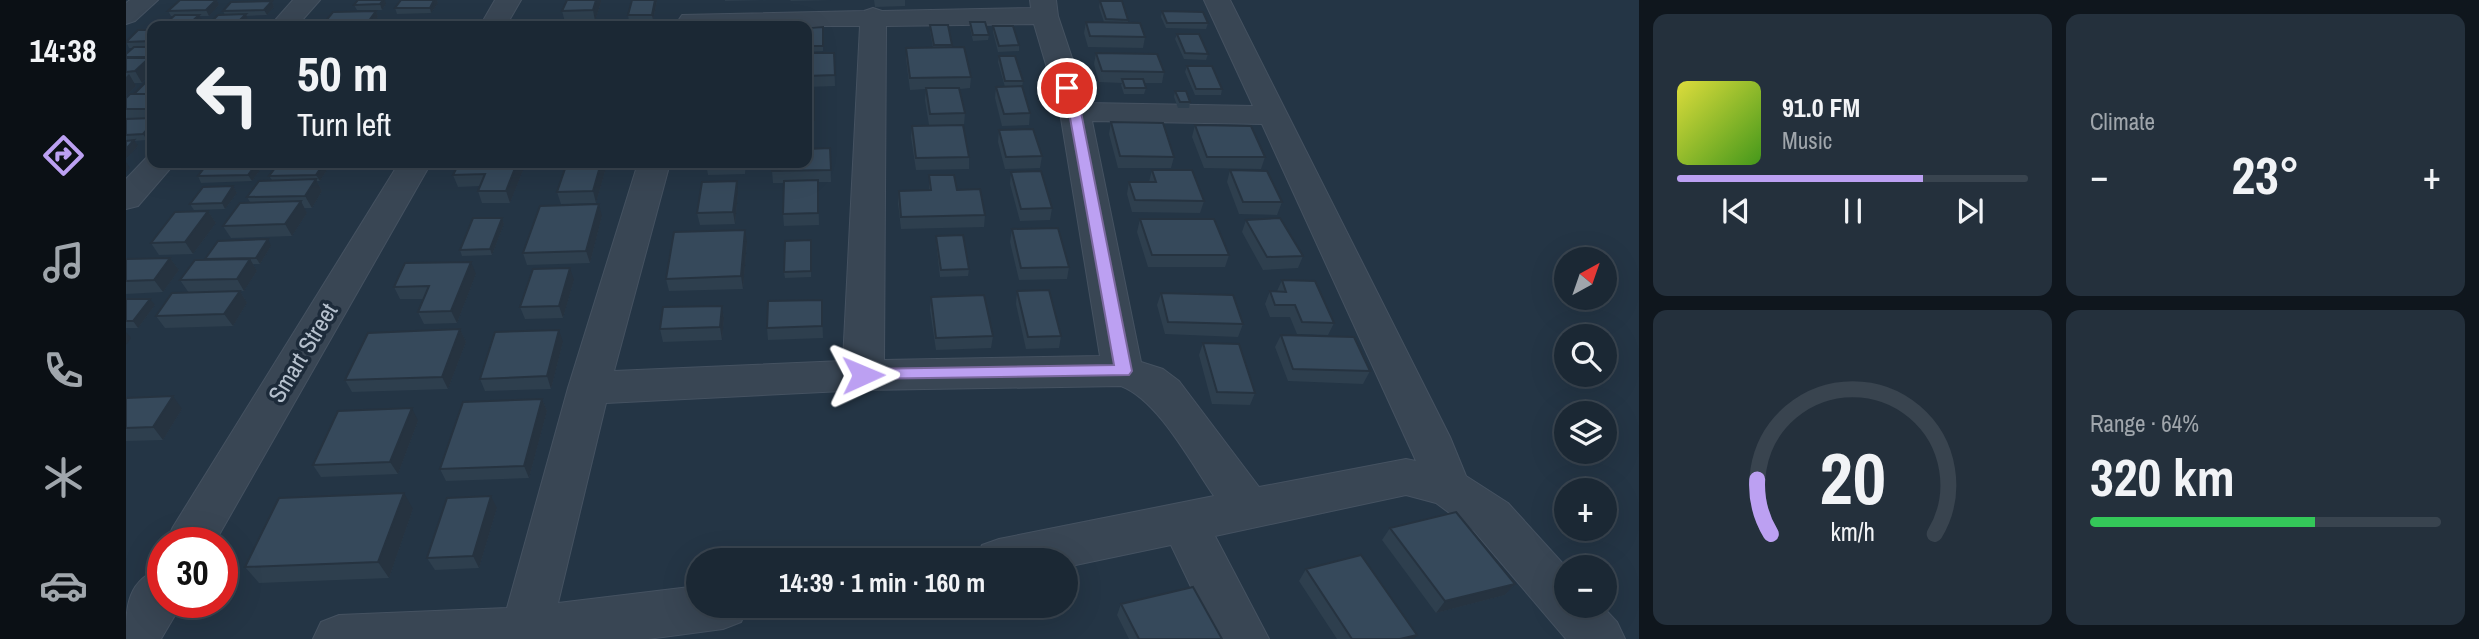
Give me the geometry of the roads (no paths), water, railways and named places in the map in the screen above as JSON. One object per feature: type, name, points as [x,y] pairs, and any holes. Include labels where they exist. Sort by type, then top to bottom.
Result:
[{"type":"street","points":[[126,16],[145,0]]},
{"type":"street","points":[[288,21],[307,0]]},
{"type":"street","points":[[496,21],[508,0]]},
{"type":"street","points":[[1217,0],[1428,437],[1449,488]]},
{"type":"street","points":[[693,16],[873,16],[1044,8],[1075,112],[1123,371]]},
{"type":"street","points":[[863,375],[873,16]]},
{"type":"street","points":[[1075,112],[1271,115]]},
{"type":"street","points":[[126,199],[154,168]]},
{"type":"street","name":"Smart Street","points":[[199,527],[412,168]]},
{"type":"street","points":[[526,631],[589,388],[653,168]]},
{"type":"street","points":[[589,388],[863,375],[1123,371],[1148,380],[1164,392],[1248,508]]},
{"type":"street","points":[[1059,548],[1406,477],[1449,488],[1491,517],[1554,588]]},
{"type":"street","points":[[1184,523],[1243,639]]},
{"type":"street","points":[[340,639],[526,631],[686,611]]},
{"type":"street","points":[[133,639],[147,616]]},
{"type":"street","points":[[1580,618],[1599,639]]}]
